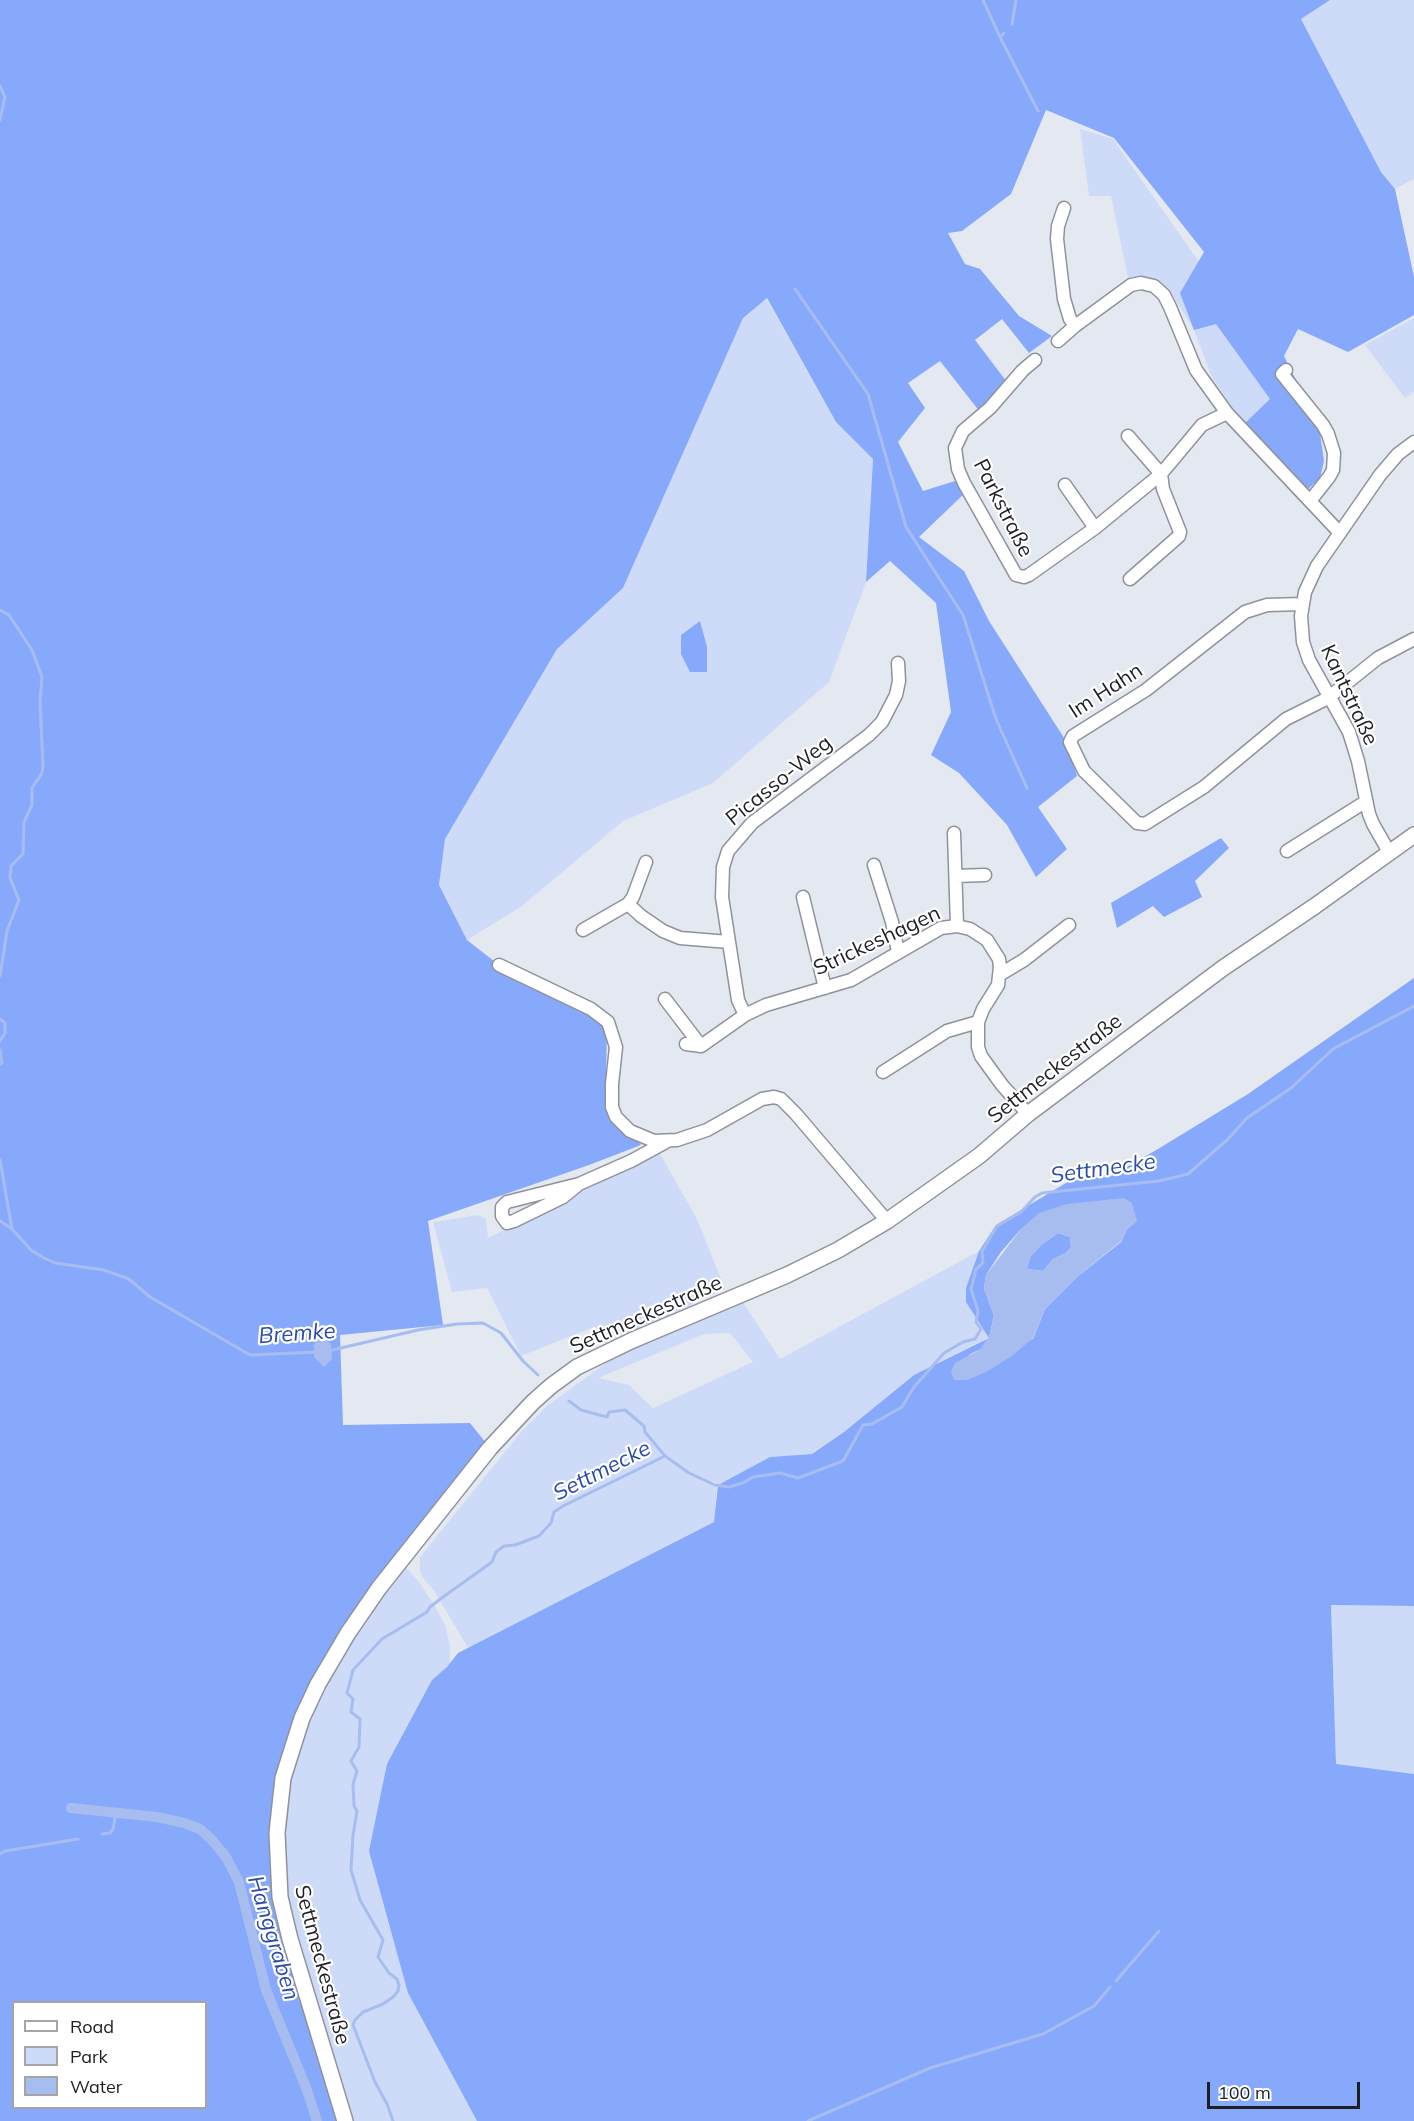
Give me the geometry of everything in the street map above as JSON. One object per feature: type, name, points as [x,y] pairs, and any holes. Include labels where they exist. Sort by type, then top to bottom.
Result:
[{"type":"street","points":[[1064,208],[1058,226],[1057,239],[1064,299],[1070,319],[1075,326]]},
{"type":"street","points":[[1058,340],[1131,285],[1141,283],[1154,286],[1164,295],[1196,370],[1227,413],[1340,533]]},
{"type":"street","name":"Parkstraße","points":[[1035,360],[1023,370],[990,408],[963,431],[955,448],[958,469],[1013,572],[1019,577],[1038,570],[1095,528],[1161,474],[1202,425],[1227,413]]},
{"type":"street","points":[[1286,370],[1282,374],[1329,434],[1334,453],[1333,470],[1310,501]]},
{"type":"street","points":[[1128,436],[1161,474],[1163,489],[1180,531],[1179,536],[1130,579]]},
{"type":"street","name":"Kantstraße","points":[[1389,852],[1373,824],[1365,802],[1355,747],[1349,732],[1309,660],[1303,642],[1301,616],[1305,592],[1317,566],[1380,475],[1398,454],[1414,442]]},
{"type":"street","points":[[1065,485],[1095,528]]},
{"type":"street","name":"Im Hahn","points":[[1302,604],[1267,605],[1242,613],[1146,690],[1073,736],[1070,742],[1080,765],[1089,778],[1137,823],[1141,824],[1169,810],[1204,787],[1286,719],[1329,698]]},
{"type":"street","points":[[1329,698],[1378,658],[1414,639]]},
{"type":"street","name":"Picasso-Weg","points":[[745,1015],[738,1000],[721,885],[728,851],[752,823],[869,735],[882,722],[896,694],[899,681],[898,663]]},
{"type":"street","points":[[1287,851],[1365,802]]},
{"type":"street","points":[[954,833],[957,926]]},
{"type":"street","name":"Settmeckestraße","points":[[345,2121],[285,1922],[278,1885],[276,1853],[278,1816],[287,1764],[302,1718],[333,1658],[364,1609],[429,1523],[508,1428],[551,1386],[577,1367],[633,1340],[796,1271],[838,1250],[887,1221],[979,1156],[1029,1114],[1223,968],[1316,906],[1414,835]]},
{"type":"street","points":[[583,930],[628,904],[633,897],[646,862]]},
{"type":"street","points":[[874,865],[892,922],[898,952]]},
{"type":"street","points":[[956,876],[985,875]]},
{"type":"street","points":[[802,897],[825,988]]},
{"type":"street","points":[[628,904],[652,925],[671,935],[701,941],[729,942]]},
{"type":"street","points":[[1029,1114],[1002,1085],[981,1056],[978,1047],[978,1022],[998,985],[999,975],[1024,960],[1069,925]]},
{"type":"street","name":"Strickeshagen","points":[[701,1046],[745,1015],[766,1005],[851,980],[941,928],[957,926],[970,929],[987,940],[999,959],[999,975]]},
{"type":"street","points":[[499,965],[591,1009],[608,1022],[616,1047],[611,1098],[613,1112],[623,1126],[636,1134],[654,1141],[667,1142]]},
{"type":"street","points":[[664,999],[701,1046]]},
{"type":"street","points":[[883,1072],[947,1031],[978,1022]]},
{"type":"street","points":[[686,1044],[701,1046]]},
{"type":"street","points":[[579,1184],[562,1197],[514,1221],[507,1223],[502,1216],[502,1207],[507,1202],[579,1184],[667,1142],[691,1137],[707,1130],[762,1099],[774,1097],[788,1105],[887,1221]]},
{"type":"green space","points":[[1330,0],[1414,0],[1414,179],[1395,189],[1381,172],[1301,19]]},
{"type":"green space","points":[[1080,129],[1113,139],[1199,262],[1181,293],[1194,330],[1169,289],[1155,280],[1128,278],[1111,196],[1089,196]]},
{"type":"green space","points":[[766,298],[836,422],[873,459],[866,582],[829,682],[713,783],[623,821],[522,906],[467,940],[439,885],[445,838],[557,649],[623,588],[743,317]]},
{"type":"green space","points":[[1414,318],[1414,392],[1405,398],[1365,345]]},
{"type":"green space","points":[[1216,323],[1271,400],[1243,425],[1211,375],[1194,330]]},
{"type":"green space","points":[[659,1152],[697,1219],[725,1289],[612,1342],[594,1327],[521,1356],[487,1288],[452,1292],[433,1222],[478,1215],[486,1219],[488,1238]]},
{"type":"green space","points":[[979,1251],[966,1288],[989,1337],[914,1375],[844,1432],[812,1454],[770,1457],[718,1485],[714,1481],[712,1483],[717,1487],[714,1522],[468,1648],[433,1589],[423,1578],[420,1571],[420,1557],[522,1431],[547,1406],[635,1342],[742,1301],[780,1359]],"holes":[[[730,1333],[753,1362],[653,1408],[629,1385],[598,1378],[704,1334]]]},
{"type":"green space","points":[[404,1565],[419,1582],[436,1608],[445,1625],[450,1645],[450,1664],[447,1667],[408,1993],[477,2121],[350,2121],[289,1920],[282,1854],[289,1777],[301,1736],[319,1693],[345,1648]]},
{"type":"green space","points":[[1331,1605],[1414,1606],[1414,1774],[1336,1765]]},
{"type":"shaded area","points":[[0,0],[1330,0],[1301,19],[1381,172],[1395,189],[1414,277],[1414,315],[1348,352],[1298,329],[1284,356],[1319,426],[1324,461],[1320,478],[1307,490],[1243,425],[1270,399],[1216,324],[1194,330],[1180,293],[1204,252],[1114,138],[1046,110],[1011,194],[962,231],[948,233],[965,264],[980,269],[1019,316],[1052,336],[1029,353],[1002,319],[975,340],[1007,382],[980,412],[940,361],[908,383],[925,408],[898,442],[923,491],[955,481],[966,492],[919,537],[964,571],[989,621],[1068,744],[1077,776],[1038,807],[1067,849],[1036,877],[1007,825],[959,773],[931,755],[951,712],[936,603],[890,561],[866,582],[873,459],[836,422],[767,298],[743,318],[623,588],[557,649],[445,839],[439,885],[467,940],[499,965],[582,1010],[607,1029],[606,1076],[609,1110],[641,1145],[428,1221],[443,1325],[340,1335],[343,1425],[470,1423],[490,1448],[307,1692],[270,1845],[276,1915],[339,2121],[0,2121]]},
{"type":"shaded area","points":[[700,621],[707,647],[707,672],[690,672],[681,654],[681,635]]},
{"type":"shaded area","points":[[1221,838],[1229,848],[1195,881],[1202,897],[1164,917],[1153,906],[1117,928],[1111,903]]},
{"type":"shaded area","points":[[1414,978],[1414,1606],[1331,1605],[1336,1764],[1414,1774],[1414,2121],[477,2121],[408,1993],[369,1851],[387,1764],[432,1680],[458,1653],[714,1522],[718,1485],[770,1457],[812,1454],[844,1432],[914,1375],[988,1338],[981,1349],[968,1355],[1033,1339],[1045,1309],[1077,1277],[1121,1242],[1127,1229],[1137,1221],[1021,1229],[1001,1252],[986,1275],[984,1288],[994,1316],[989,1337],[966,1302],[966,1288],[979,1251],[996,1225],[1071,1180],[1111,1176],[1248,1094]]},
{"type":"shaded area","points":[[1058,1233],[1070,1237],[1071,1247],[1066,1253],[1053,1259],[1043,1271],[1027,1269],[1030,1257],[1041,1245]]},
{"type":"water","points":[[1124,1198],[1132,1203],[1137,1221],[1127,1229],[1121,1241],[1077,1277],[1045,1309],[1033,1338],[1012,1356],[986,1372],[967,1380],[954,1380],[951,1371],[955,1363],[981,1349],[989,1337],[994,1316],[984,1288],[986,1275],[1021,1229],[1039,1213],[1067,1204]],"holes":[[[1058,1233],[1070,1237],[1071,1247],[1066,1253],[1053,1259],[1043,1271],[1027,1269],[1030,1257],[1041,1245]]]},
{"type":"water","points":[[322,1337],[331,1344],[332,1359],[324,1367],[314,1357],[314,1344]]},
{"type":"waterway","points":[[983,0],[1000,37]]},
{"type":"waterway","points":[[1012,24],[1016,0]]},
{"type":"waterway","points":[[1004,33],[1000,37],[1038,111]]},
{"type":"waterway","points":[[0,86],[5,97],[0,120]]},
{"type":"waterway","points":[[795,289],[868,394],[906,527],[963,615],[996,719],[1027,788]]},
{"type":"waterway","points":[[0,610],[9,615],[32,650],[42,677],[40,701],[43,766],[42,773],[32,788],[32,805],[24,822],[23,854],[11,866],[10,878],[19,900],[7,931],[0,976]]},
{"type":"waterway","name":"Settmecke","points":[[393,2121],[353,2025],[363,2012],[393,1997],[399,1985],[397,1979],[389,1973],[378,1957],[383,1940],[360,1900],[351,1870],[357,1811],[354,1806],[353,1784],[357,1771],[351,1761],[359,1747],[360,1719],[351,1712],[353,1699],[347,1693],[353,1670],[382,1639],[427,1612],[430,1607],[492,1562],[496,1552],[504,1546],[515,1545],[539,1536],[551,1523],[554,1512],[563,1506],[665,1456],[689,1473],[715,1485],[729,1487],[753,1477],[780,1473],[798,1478],[843,1461],[863,1425],[872,1424],[902,1407],[914,1387],[944,1353],[963,1342],[975,1339],[981,1329],[976,1322],[978,1311],[971,1289],[976,1269],[983,1263],[982,1251],[997,1226],[1021,1212],[1042,1193],[1159,1181],[1188,1174],[1227,1140],[1247,1118],[1291,1088],[1333,1049],[1414,1006]]},
{"type":"waterway","points":[[0,1019],[5,1023],[5,1033],[0,1041]]},
{"type":"waterway","points":[[0,1050],[2,1063],[0,1064]]},
{"type":"waterway","points":[[0,1160],[12,1229]]},
{"type":"waterway","name":"Bremke","points":[[0,1221],[12,1229],[31,1250],[44,1258],[55,1263],[104,1270],[129,1279],[150,1297],[250,1355],[318,1352]]},
{"type":"waterway","name":"Bremke","points":[[328,1351],[418,1330],[483,1323],[501,1333],[523,1361],[538,1375]]},
{"type":"waterway","name":"Bremke","points":[[569,1401],[581,1410],[607,1417],[609,1412],[625,1410],[644,1426],[645,1432],[665,1456]]},
{"type":"waterway","name":"Hanggraben","points":[[71,1808],[157,1817],[184,1823],[200,1829],[226,1857],[239,1882],[266,1990],[307,2090],[317,2121]]},
{"type":"waterway","points":[[102,1834],[110,1833],[113,1829],[116,1813]]},
{"type":"waterway","points":[[0,1854],[5,1851],[78,1839]]},
{"type":"waterway","points":[[1116,1981],[1159,1931]]},
{"type":"waterway","points":[[808,2121],[930,2068],[1043,2034],[1094,2006],[1110,1987]]}]
